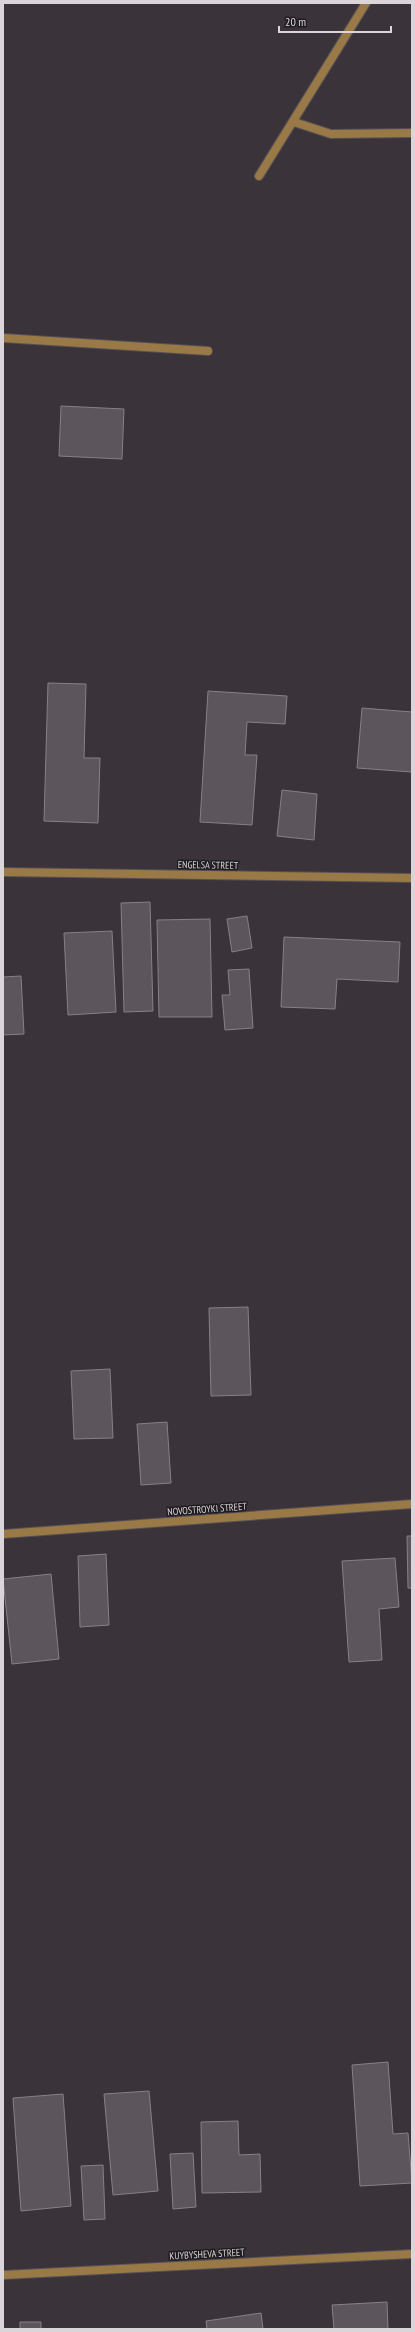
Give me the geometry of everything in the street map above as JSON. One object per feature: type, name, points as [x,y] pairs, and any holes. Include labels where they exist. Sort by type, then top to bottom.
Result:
[{"type":"street","points":[[259,176],[294,122],[366,3]]},
{"type":"street","points":[[294,122],[331,134],[412,133]]},
{"type":"street","points":[[3,338],[208,350]]},
{"type":"street","name":"ENGELSA STREET","points":[[3,872],[412,878]]},
{"type":"street","name":"NOVOSTROYKI STREET","points":[[3,1534],[412,1504]]},
{"type":"street","name":"KUYBYSHEVA STREET","points":[[3,2275],[412,2254]]},
{"type":"building","points":[[61,406],[124,409],[122,459],[59,456]]},
{"type":"building","points":[[48,683],[86,684],[84,758],[100,758],[98,823],[44,821]]},
{"type":"building","points":[[208,691],[287,696],[285,724],[247,722],[245,755],[257,755],[252,825],[200,822]]},
{"type":"building","points":[[362,708],[412,712],[412,772],[357,768]]},
{"type":"building","points":[[282,790],[317,794],[314,840],[277,836]]},
{"type":"building","points":[[150,902],[153,1011],[124,1012],[121,903]]},
{"type":"building","points":[[247,916],[252,948],[232,952],[227,919]]},
{"type":"building","points":[[210,919],[212,1017],[159,1017],[157,920]]},
{"type":"building","points":[[112,931],[116,1012],[68,1015],[64,933]]},
{"type":"building","points":[[284,937],[400,942],[398,982],[337,979],[335,1009],[281,1007]]},
{"type":"building","points":[[249,969],[253,1028],[225,1030],[222,995],[230,995],[228,970]]},
{"type":"building","points":[[21,976],[24,1034],[3,1035],[3,977]]},
{"type":"building","points":[[248,1307],[251,1395],[211,1396],[209,1308]]},
{"type":"building","points":[[110,1369],[113,1438],[74,1439],[71,1371]]},
{"type":"building","points":[[167,1422],[171,1483],[141,1485],[137,1424]]},
{"type":"building","points":[[407,1536],[412,1536],[412,1588],[408,1588]]},
{"type":"building","points":[[106,1554],[109,1625],[80,1627],[78,1556]]},
{"type":"building","points":[[395,1558],[399,1607],[379,1609],[382,1660],[349,1662],[342,1561]]},
{"type":"building","points":[[51,1574],[59,1659],[12,1664],[3,1579]]},
{"type":"building","points":[[388,2062],[393,2134],[408,2133],[412,2183],[360,2186],[352,2065]]},
{"type":"building","points":[[149,2091],[158,2191],[113,2195],[104,2094]]},
{"type":"building","points":[[63,2094],[71,2206],[21,2211],[13,2098]]},
{"type":"building","points":[[238,2121],[239,2155],[260,2154],[261,2192],[202,2193],[201,2122]]},
{"type":"building","points":[[193,2153],[196,2207],[173,2209],[170,2154]]},
{"type":"building","points":[[103,2165],[105,2219],[84,2220],[81,2166]]},
{"type":"building","points":[[387,2302],[388,2329],[334,2329],[332,2305]]},
{"type":"building","points":[[261,2313],[263,2329],[207,2329],[206,2321]]},
{"type":"building","points":[[20,2322],[41,2322],[41,2329],[20,2329]]}]
